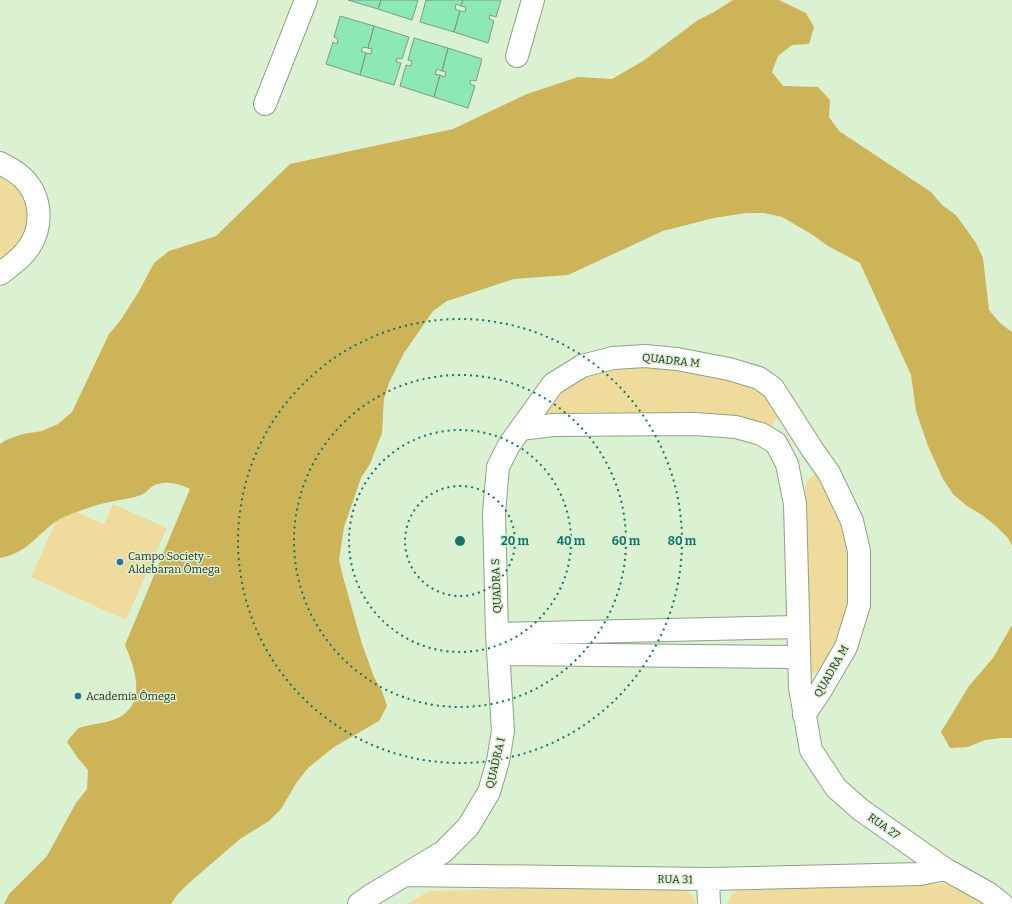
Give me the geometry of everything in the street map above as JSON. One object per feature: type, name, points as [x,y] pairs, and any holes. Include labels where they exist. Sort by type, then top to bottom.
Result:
[{"type":"street","points":[[265,104],[306,0]]},
{"type":"street","points":[[516,56],[533,0]]},
{"type":"street","points":[[0,274],[20,258],[31,245],[38,230],[39,217],[37,204],[32,191],[24,178],[3,165]]},
{"type":"street","name":"QUADRA M","points":[[521,429],[553,384],[582,366],[613,358],[644,356],[677,359],[729,369],[758,378],[773,388],[829,473],[852,521],[859,551],[859,605],[846,647],[821,690],[804,715]]},
{"type":"street","name":"QUADRA M","points":[[521,429],[553,425],[695,424],[736,427],[762,434],[776,443],[787,464],[795,504],[798,658],[804,715]]},
{"type":"street","name":"QUADRA S","points":[[498,644],[494,513],[498,467],[509,445],[521,429]]},
{"type":"street","points":[[787,464],[812,449]]},
{"type":"street","points":[[498,644],[797,627]]},
{"type":"street","points":[[498,644],[798,658]]},
{"type":"street","name":"QUADRA I","points":[[359,904],[443,852],[468,827],[489,792],[498,761],[503,731],[498,644]]},
{"type":"street","name":"RUA 27","points":[[804,715],[811,750],[836,788],[861,810],[945,869],[988,893],[1002,904]]},
{"type":"street","name":"RUA 31","points":[[405,875],[708,880],[920,874],[945,869]]},
{"type":"street","points":[[708,880],[709,904]]},
{"type":"shaded area","points":[[733,0],[779,0],[806,13],[814,27],[809,44],[792,45],[778,56],[772,72],[783,86],[818,87],[830,100],[829,117],[839,131],[931,192],[942,205],[956,215],[976,243],[983,258],[989,310],[1000,323],[1012,332],[1012,546],[1008,538],[996,526],[967,506],[953,494],[943,479],[928,446],[916,411],[911,375],[860,263],[828,246],[813,235],[782,217],[764,213],[747,213],[714,218],[663,231],[568,275],[514,279],[447,301],[433,311],[404,353],[389,383],[384,399],[382,433],[370,464],[361,478],[344,527],[339,560],[362,644],[374,677],[382,691],[387,706],[379,721],[334,747],[308,768],[297,782],[281,809],[269,821],[240,839],[189,883],[177,895],[171,904],[4,904],[9,894],[47,856],[76,803],[87,789],[88,770],[67,742],[79,728],[113,720],[124,714],[131,706],[135,697],[136,687],[133,666],[125,645],[190,489],[174,484],[162,483],[154,486],[139,496],[106,503],[76,512],[58,520],[18,552],[10,556],[0,558],[0,444],[6,440],[23,434],[42,431],[58,424],[72,412],[109,334],[120,321],[138,293],[154,263],[169,251],[216,236],[290,164],[453,129],[527,94],[578,77],[612,79],[643,61],[698,20]]},
{"type":"shaded area","points":[[0,172],[25,192],[30,231],[0,265]]},
{"type":"shaded area","points":[[631,364],[703,373],[742,381],[758,388],[768,395],[779,414],[771,428],[709,415],[588,412],[542,419],[565,389],[588,373]]},
{"type":"shaded area","points":[[815,474],[823,479],[826,484],[847,537],[851,559],[851,574],[848,608],[844,626],[837,643],[829,658],[819,670],[806,678],[805,492],[807,480]]},
{"type":"shaded area","name":"Campo Society - Aldebaran Ômega","points":[[113,504],[167,528],[126,620],[31,577],[63,506],[104,524]]},
{"type":"shaded area","points":[[1012,625],[1012,738],[985,740],[968,747],[950,748],[941,732],[969,686],[993,658]]},
{"type":"shaded area","points":[[962,884],[993,904],[727,904],[731,896],[743,886]]},
{"type":"shaded area","points":[[625,886],[685,888],[694,898],[696,904],[407,904],[429,891]]},
{"type":"building","points":[[348,0],[381,0],[378,9]]},
{"type":"building","points":[[381,0],[418,0],[412,20],[378,9]]},
{"type":"building","points":[[426,0],[463,0],[461,6],[456,4],[455,9],[460,11],[454,32],[420,22]]},
{"type":"building","points":[[463,0],[501,0],[496,17],[490,15],[489,19],[494,21],[488,43],[454,32],[460,11],[465,12],[466,7],[461,6]]},
{"type":"building","points":[[340,16],[374,26],[368,48],[363,47],[361,51],[366,53],[360,75],[326,64],[333,42],[337,44],[338,39],[334,37]]},
{"type":"building","points":[[374,26],[409,37],[402,59],[397,58],[396,62],[401,63],[394,85],[360,75],[366,53],[371,54],[372,49],[368,48]]},
{"type":"building","points":[[414,38],[448,48],[442,71],[437,69],[435,74],[440,75],[434,97],[400,86],[406,65],[411,66],[412,61],[408,60]]},
{"type":"building","points":[[448,48],[482,59],[476,81],[471,80],[470,84],[475,86],[468,108],[434,97],[440,75],[445,77],[446,72],[442,71]]},
{"type":"place","name":"Campo Society - Aldebaran Ômega","points":[[120,562]]},
{"type":"place","name":"Academia Ômega","points":[[78,696]]}]
